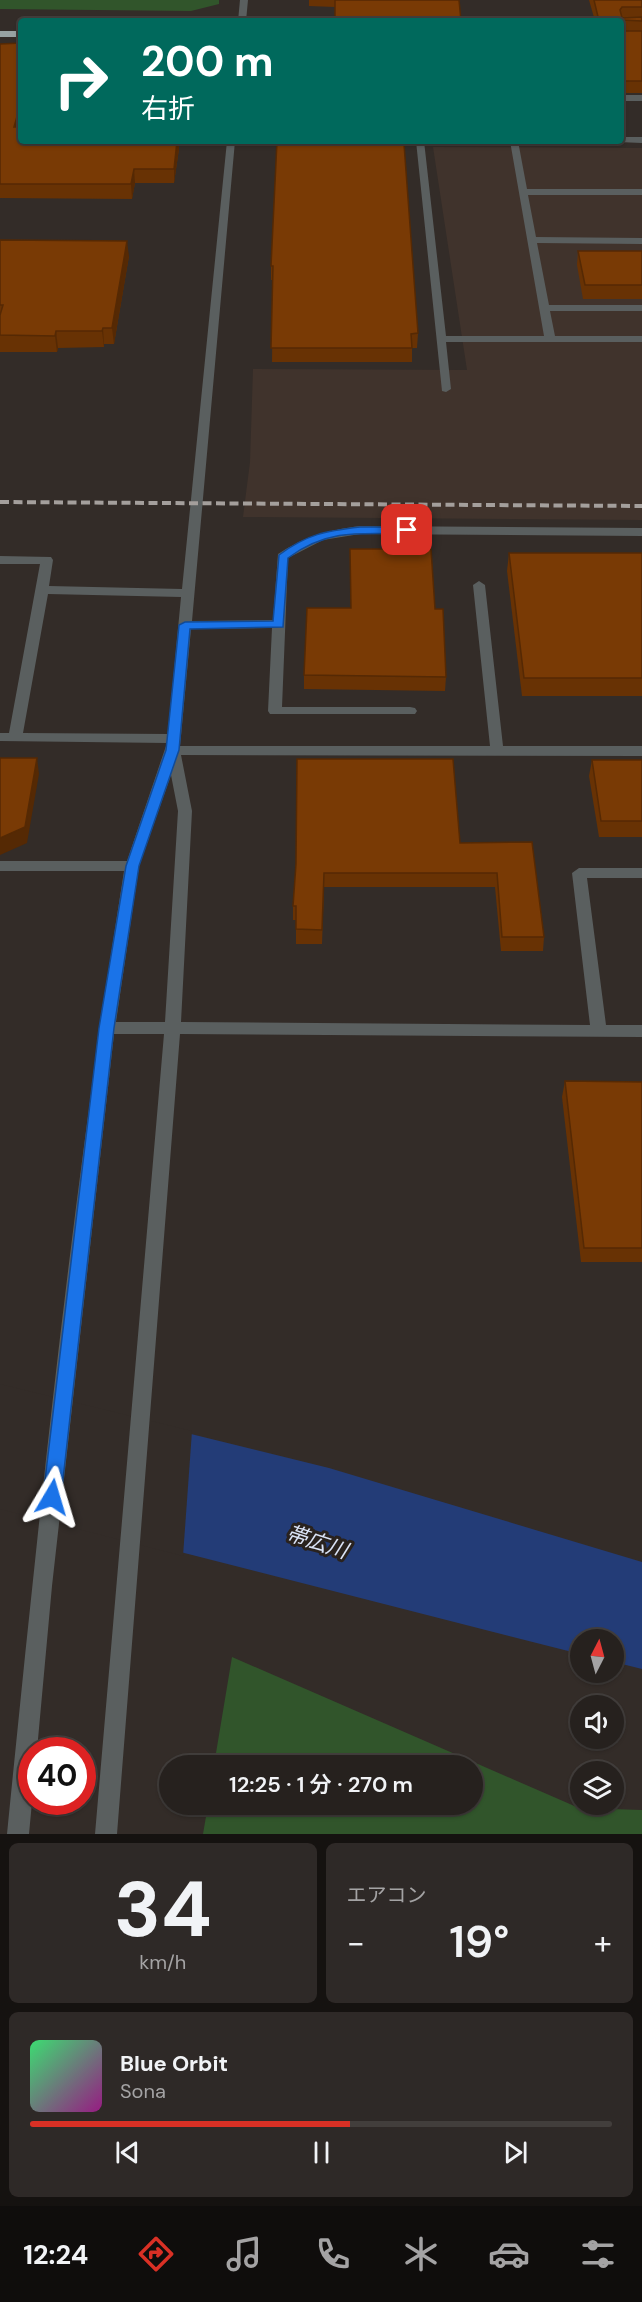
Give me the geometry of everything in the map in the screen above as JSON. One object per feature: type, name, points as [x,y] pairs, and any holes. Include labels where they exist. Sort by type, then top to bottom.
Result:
[{"type":"highway","points":[[0,34],[18,34]]},
{"type":"street","points":[[242,18],[244,0]]},
{"type":"street","points":[[624,98],[642,98]]},
{"type":"street","points":[[624,140],[642,140]]},
{"type":"street","points":[[18,1834],[42,1586],[107,1028],[132,866],[173,744],[231,144]]},
{"type":"street","points":[[420,144],[446,389]]},
{"type":"street","points":[[515,144],[550,339]]},
{"type":"street","points":[[523,192],[642,192]]},
{"type":"street","points":[[532,240],[642,241]]},
{"type":"street","points":[[544,308],[642,308]]},
{"type":"street","points":[[441,339],[642,339]]},
{"type":"street","points":[[410,711],[275,711],[282,557],[301,543],[324,534],[360,530],[642,532]]},
{"type":"street","points":[[0,560],[47,560],[15,737]]},
{"type":"street","points":[[479,585],[497,750]]},
{"type":"street","points":[[42,591],[188,593]]},
{"type":"street","points":[[185,625],[279,624]]},
{"type":"street","points":[[0,737],[173,744],[642,751]]},
{"type":"street","points":[[106,1834],[172,1029],[185,811],[173,744]]},
{"type":"street","points":[[0,866],[132,866]]},
{"type":"street","points":[[599,1031],[579,873],[642,873]]},
{"type":"street","points":[[107,1028],[642,1031]]},
{"type":"shaded area","points":[[433,147],[642,148],[642,520],[243,517],[250,462],[253,369],[467,370]]},
{"type":"green space","points":[[0,0],[219,0],[219,4],[191,11],[0,9]]},
{"type":"green space","points":[[232,1657],[457,1755],[216,1755]]},
{"type":"green space","points":[[483,1766],[570,1804],[570,1815],[624,1815],[624,1809],[642,1810],[642,1834],[203,1834],[206,1815],[483,1815]]},
{"type":"water","name":"帯広川","points":[[0,1387],[329,1468],[642,1562],[642,1669],[624,1664],[624,1629],[570,1629],[570,1651],[0,1506]]},
{"type":"pier","points":[[0,1384],[192,1431],[183,1556],[0,1509]]},
{"type":"building","points":[[335,0],[459,0],[461,18],[335,18]]},
{"type":"building","points":[[594,0],[642,0],[642,7],[622,7],[620,10],[622,18],[598,18]]},
{"type":"building","points":[[642,17],[642,21],[624,20],[622,18]]},
{"type":"building","points":[[624,31],[642,31],[642,81],[624,81]]},
{"type":"building","points":[[18,43],[18,113],[14,127],[18,127],[18,144],[177,144],[174,169],[134,169],[131,184],[0,184],[0,44]]},
{"type":"building","points":[[277,144],[404,144],[418,333],[411,334],[412,348],[271,348],[273,266],[271,266]]},
{"type":"building","points":[[0,240],[127,241],[112,328],[103,328],[102,331],[56,331],[55,336],[0,335],[0,315],[3,305],[0,305]]},
{"type":"building","points":[[578,251],[642,251],[642,285],[585,285]]},
{"type":"building","points":[[350,549],[431,549],[435,609],[443,609],[446,677],[304,675],[307,608],[351,608]]},
{"type":"building","points":[[509,553],[642,553],[642,678],[524,678]]},
{"type":"building","points":[[0,758],[37,758],[25,827],[0,838]]},
{"type":"building","points":[[297,759],[453,759],[460,843],[532,842],[544,937],[502,937],[497,873],[324,873],[322,930],[296,929],[296,906],[293,906],[296,864]]},
{"type":"building","points":[[592,760],[642,760],[642,821],[601,821]]},
{"type":"building","points":[[565,1081],[642,1082],[642,1248],[584,1248]]},
{"type":"railway","points":[[0,502],[642,506]]},
{"type":"route","points":[[52,1497],[107,1028],[132,866],[173,750],[185,625],[279,624],[282,557],[301,543],[324,534],[360,530],[407,530]]}]
